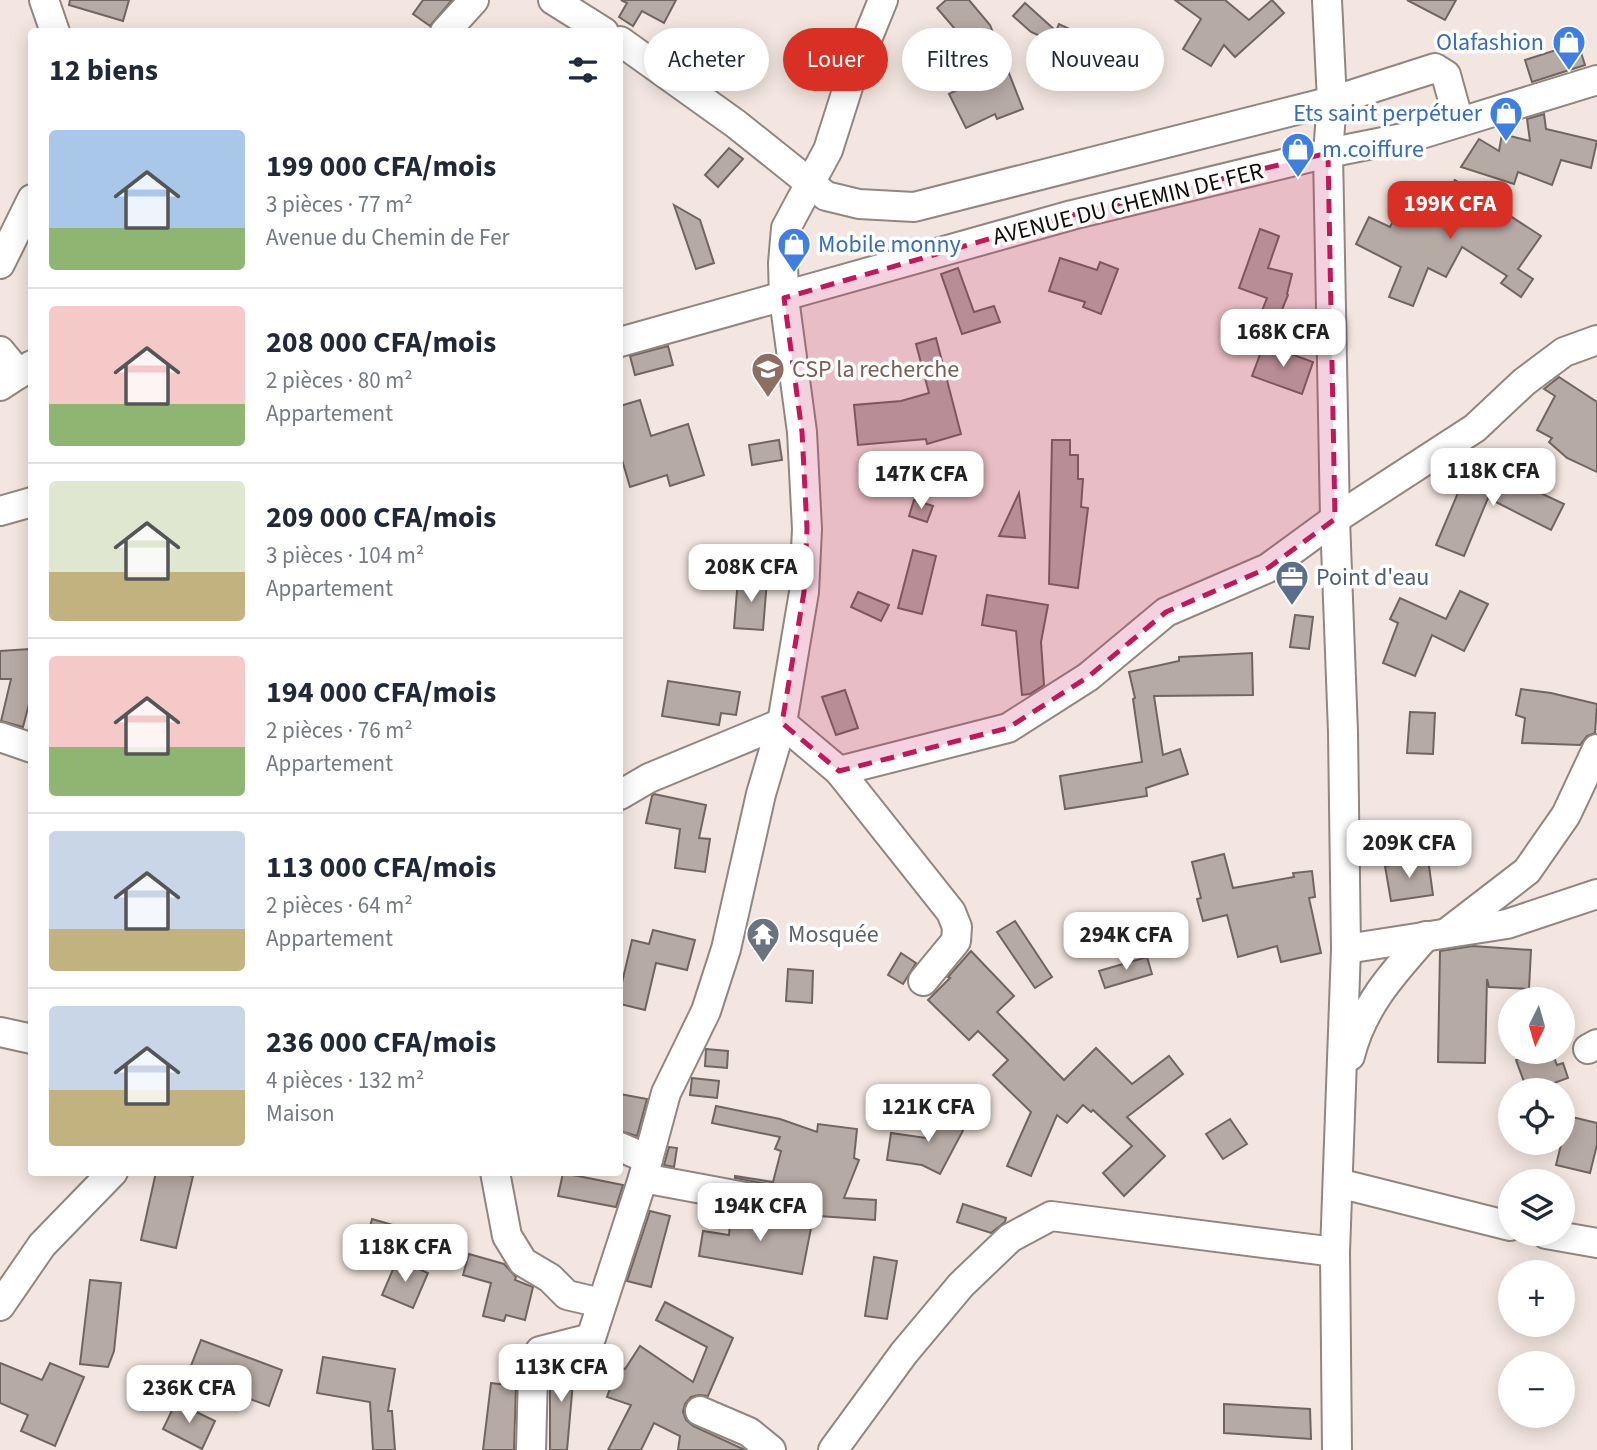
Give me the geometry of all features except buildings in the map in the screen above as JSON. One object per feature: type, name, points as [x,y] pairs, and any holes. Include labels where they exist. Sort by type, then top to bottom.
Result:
[{"type":"street","points":[[44,0],[54,28]]},
{"type":"street","points":[[449,28],[474,0]]},
{"type":"street","points":[[553,0],[598,28]]},
{"type":"street","points":[[531,1450],[533,1374],[540,1351],[591,1338],[646,1169],[666,1093],[706,1011],[726,949],[761,794],[782,723],[804,592],[807,529],[802,432],[784,298],[786,228],[828,150],[849,84],[883,0]]},
{"type":"street","points":[[1327,0],[1332,101],[1328,153],[1346,949],[1335,1252],[1337,1450]]},
{"type":"street","points":[[623,43],[736,124],[826,196],[859,204],[914,207],[1332,101],[1435,68],[1446,75],[1459,122]]},
{"type":"street","name":"AVENUE DU CHEMIN DE FER","points":[[623,341],[1072,215],[1328,153],[1418,135],[1597,80]]},
{"type":"street","points":[[0,264],[28,207]]},
{"type":"street","points":[[839,771],[1008,728],[1088,677],[1166,612],[1268,568],[1335,519],[1475,428],[1524,382],[1564,352],[1597,340]]},
{"type":"street","points":[[0,351],[17,375]]},
{"type":"street","points":[[0,510],[28,503]]},
{"type":"street","points":[[782,723],[839,771],[951,912],[957,927],[956,941],[923,981]]},
{"type":"street","points":[[623,793],[649,778],[782,723]]},
{"type":"street","points":[[0,737],[28,747]]},
{"type":"street","points":[[1341,1088],[1355,1034],[1385,982],[1436,934],[1527,871],[1566,815],[1597,748]]},
{"type":"street","points":[[1346,949],[1507,924],[1597,894]]},
{"type":"street","points":[[0,1032],[28,1038]]},
{"type":"street","points":[[623,1150],[646,1169],[805,1208]]},
{"type":"street","points":[[4,1296],[41,1245],[109,1176]]},
{"type":"street","points":[[496,1176],[507,1236],[523,1262],[550,1278],[567,1296],[601,1303]]},
{"type":"street","points":[[1338,1183],[1498,1223]]},
{"type":"street","points":[[833,1450],[904,1353],[961,1286],[1010,1238],[1051,1216],[1335,1252]]},
{"type":"street","points":[[1575,1239],[1597,1243]]},
{"type":"street","points":[[700,1411],[750,1432],[771,1450]]},
{"type":"highlighted area","points":[[1328,153],[1335,519],[1268,568],[1166,612],[1088,677],[1008,728],[839,771],[782,723],[804,592],[807,529],[802,432],[784,298],[1072,215]]},
{"type":"place","name":"Olafashion","points":[[1569,72]]},
{"type":"place","name":"Ets saint perpétuer","points":[[1506,143]]},
{"type":"place","name":"m.coiffure","points":[[1298,179]]},
{"type":"place","name":"Mobile monny","points":[[794,274]]},
{"type":"place","name":"CSP la recherche","points":[[768,399]]},
{"type":"place","name":"Point d'eau","points":[[1292,607]]},
{"type":"place","name":"Mosquée","points":[[763,964]]}]
